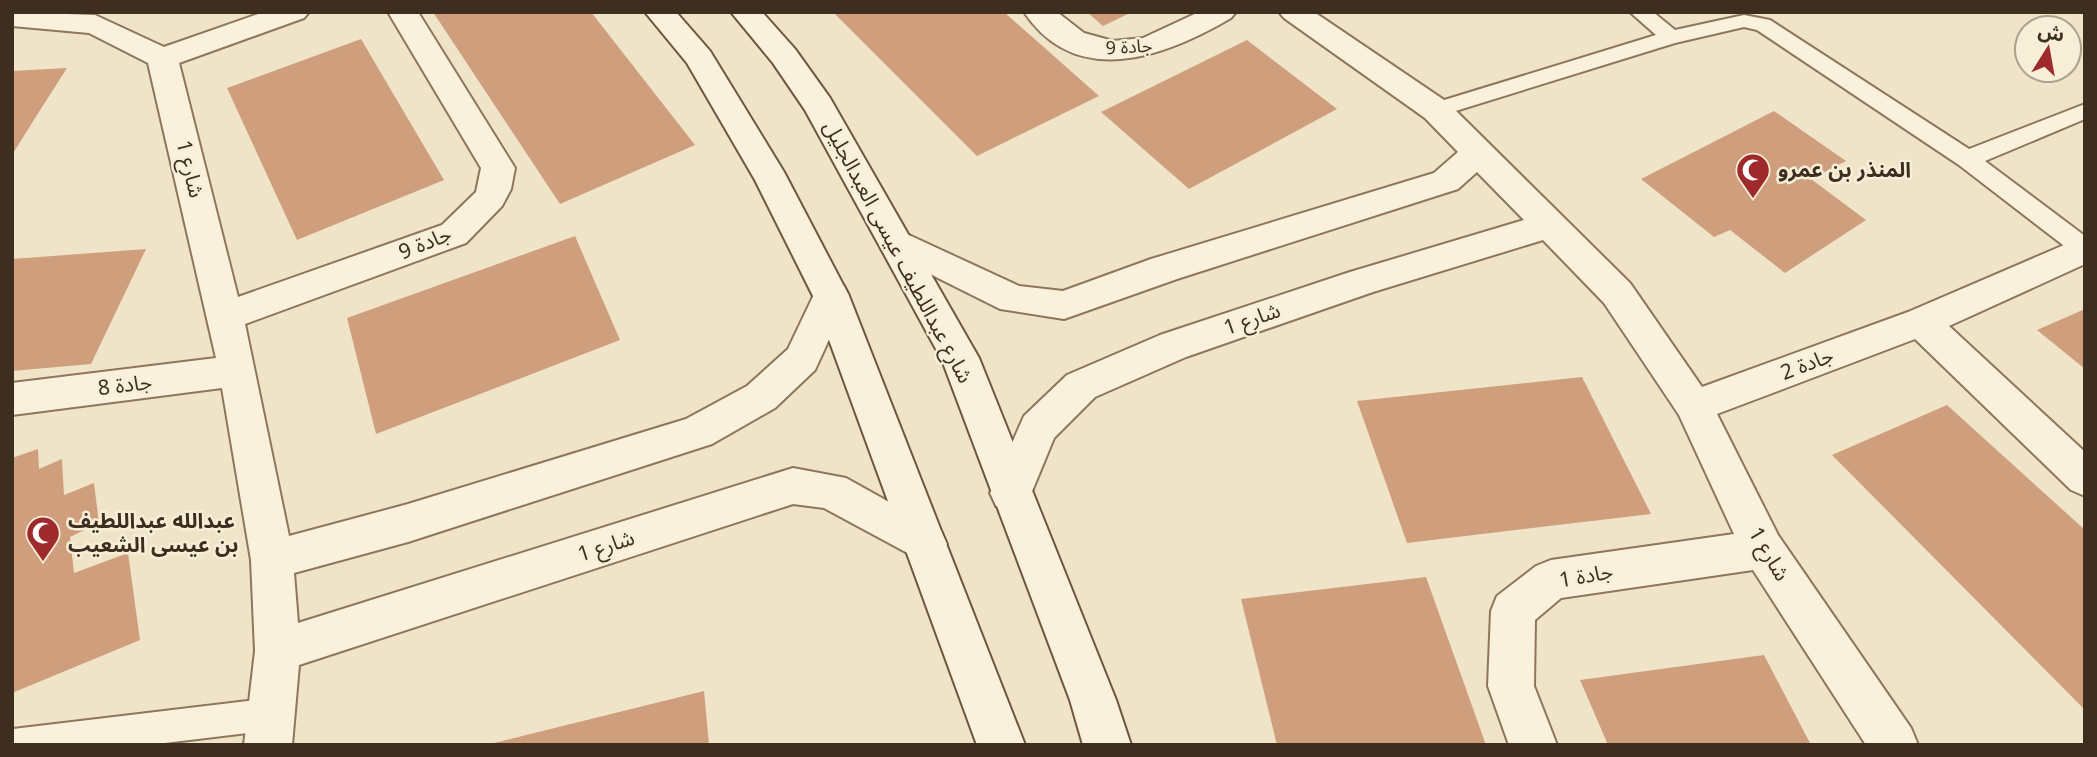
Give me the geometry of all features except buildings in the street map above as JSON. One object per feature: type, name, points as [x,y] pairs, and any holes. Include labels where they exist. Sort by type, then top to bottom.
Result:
[{"type":"street","points":[[12,17],[94,24],[162,58],[294,12]]},
{"type":"street","name":"جادة 9","points":[[226,316],[454,234],[482,210],[498,185],[498,168],[403,12]]},
{"type":"street","points":[[660,12],[705,69],[772,180],[831,296],[1001,745]]},
{"type":"street","name":"شارع عبداللطيف عيسى العبدالجليل","points":[[746,12],[783,56],[819,106],[960,358],[1093,700],[1107,745]]},
{"type":"street","name":"جادة 9","points":[[1039,12],[1071,40],[1098,50],[1125,51],[1159,47],[1221,12]]},
{"type":"street","name":"شارع 1","points":[[1294,12],[1436,110],[1617,293],[1694,407],[1763,549],[1894,745]]},
{"type":"street","name":"شارع 1","points":[[162,58],[226,316],[272,560],[278,651],[270,729]]},
{"type":"street","points":[[898,243],[1013,299],[1064,305],[1164,269],[1446,181],[1478,153]]},
{"type":"street","name":"شارع 1","points":[[1011,493],[1038,428],[1081,386],[1172,346],[1363,282],[1552,225]]},
{"type":"street","name":"جادة 2","points":[[1694,407],[1920,322],[2085,249]]},
{"type":"street","points":[[272,560],[408,523],[698,432],[761,397],[802,359],[831,296]]},
{"type":"street","points":[[1920,322],[2085,478]]},
{"type":"street","name":"جادة 8","points":[[12,400],[238,371]]},
{"type":"street","name":"شارع 1","points":[[278,651],[793,486],[831,491],[926,544]]},
{"type":"street","name":"جادة 1","points":[[1532,745],[1511,686],[1513,611],[1551,580],[1763,549]]},
{"type":"lane","points":[[1640,12],[1671,37]]},
{"type":"lane","points":[[1436,110],[1671,37],[1744,22],[1763,25],[1967,159],[2085,249]]},
{"type":"lane","points":[[1967,159],[2085,111]]},
{"type":"lane","points":[[13,745],[270,729]]},
{"type":"place","name":"المنذر بن عمرو","points":[[1753,200]]},
{"type":"place","name":"عبدالله عبداللطيف بن عيسى الشعيب","points":[[43,563]]}]
